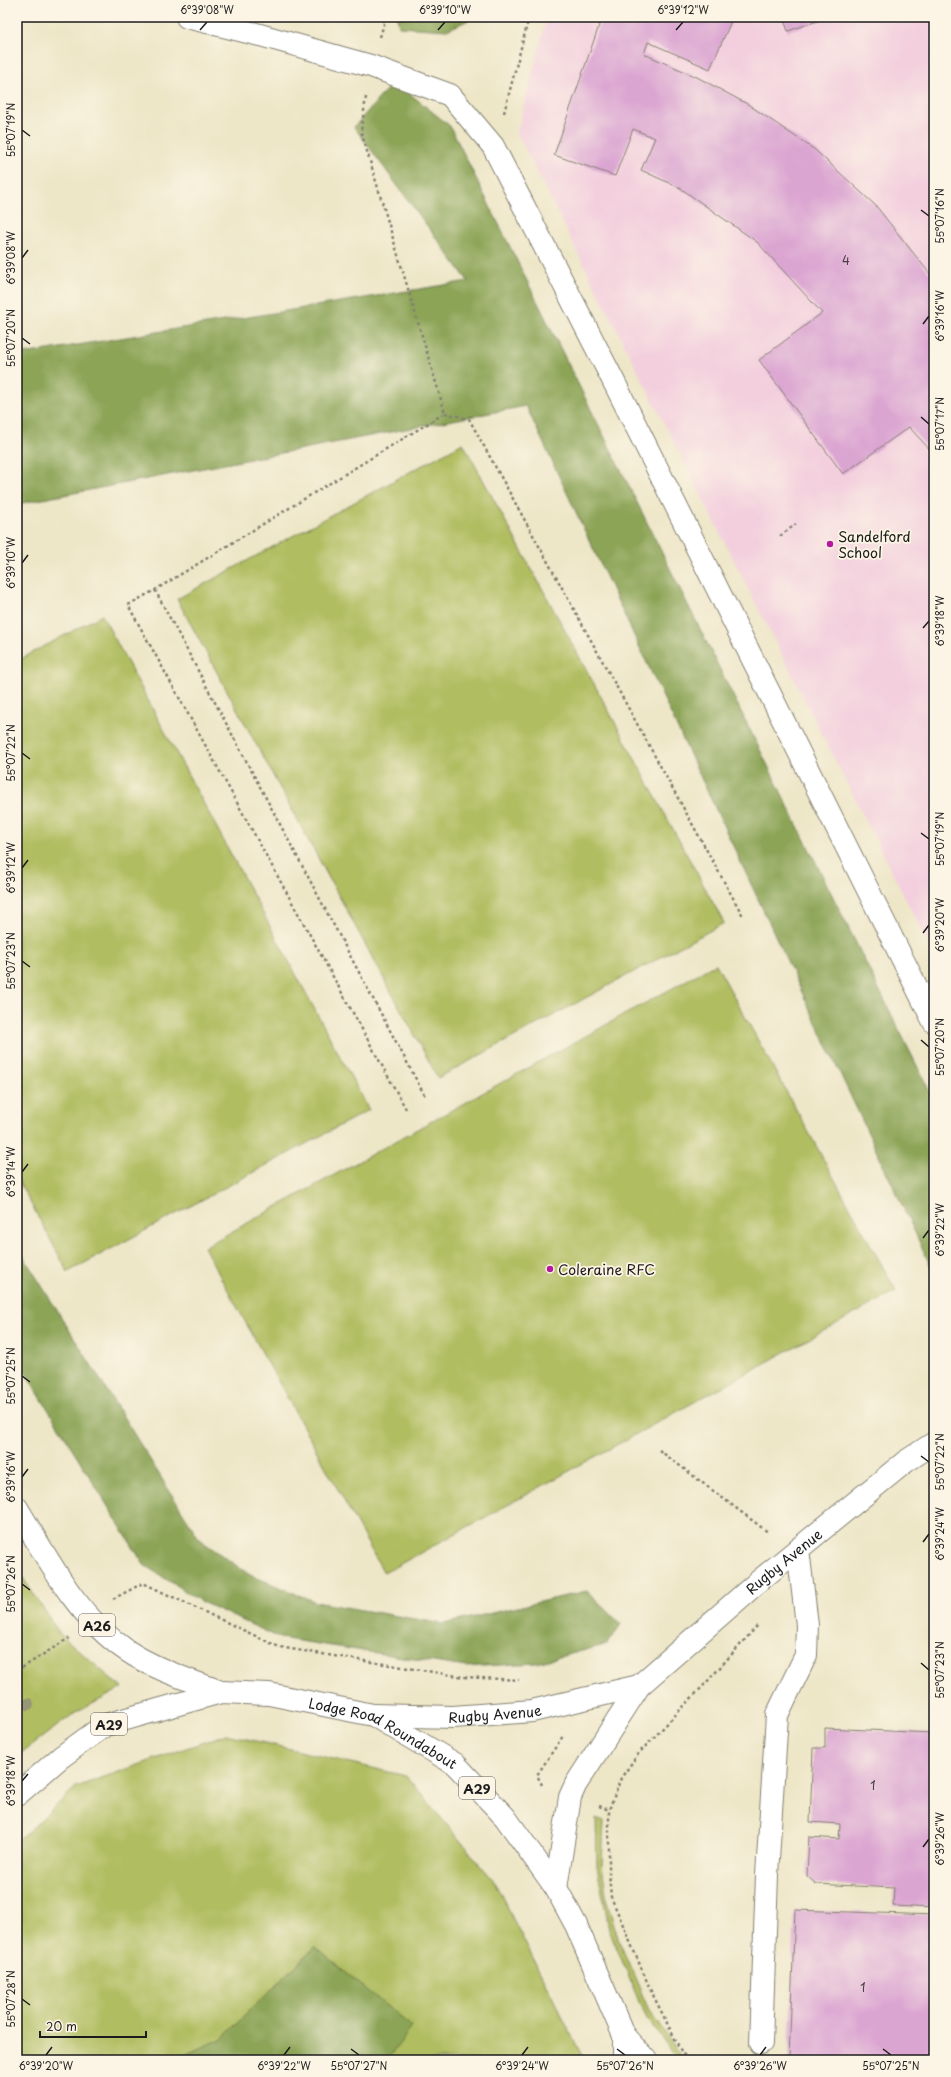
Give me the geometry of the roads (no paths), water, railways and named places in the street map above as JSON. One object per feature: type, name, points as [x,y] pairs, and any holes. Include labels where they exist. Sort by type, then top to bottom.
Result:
[{"type":"main road","points":[[187,17],[372,66],[450,95],[493,146],[615,384],[934,1022]]},
{"type":"main road","name":"Rugby Avenue","points":[[556,1888],[570,1797],[639,1686],[759,1581],[904,1462],[934,1442]]},
{"type":"main road","name":"A26","points":[[17,1508],[75,1601],[89,1618],[126,1650],[166,1671],[221,1692]]},
{"type":"main road","points":[[761,2043],[767,1875],[777,1715],[806,1655],[807,1625],[798,1550]]},
{"type":"main road","name":"Rugby Avenue","points":[[372,1715],[453,1717],[532,1711],[639,1686]]},
{"type":"main road","name":"Lodge Road Roundabout","points":[[17,1795],[61,1757],[105,1725],[221,1692],[269,1694],[372,1715],[455,1764],[506,1817],[556,1888],[576,1924],[624,2036],[624,2060]]},
{"type":"main road","name":"A29","points":[[624,2036],[646,2060]]},
{"type":"place","name":"Sandelford School","points":[[830,544]]},
{"type":"place","name":"Coleraine RFC","points":[[550,1269]]}]
